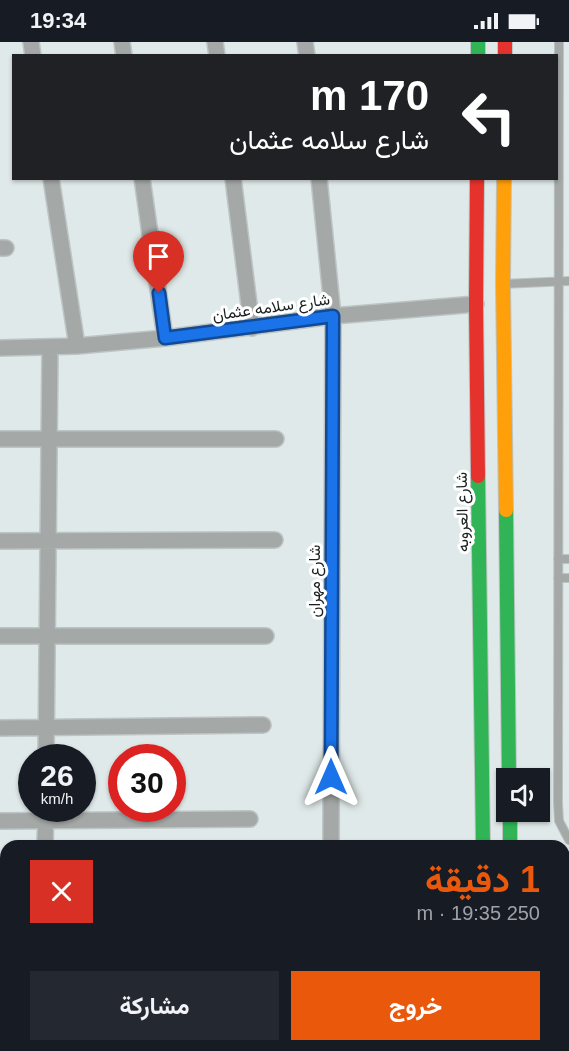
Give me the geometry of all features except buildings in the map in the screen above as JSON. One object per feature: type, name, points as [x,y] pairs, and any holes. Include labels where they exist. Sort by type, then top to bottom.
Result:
[{"type":"main road","name":"شارع العروبه","points":[[477,180],[476,304],[483,840]]},
{"type":"main road","points":[[504,180],[503,284],[510,768]]},
{"type":"main road","points":[[510,822],[510,840]]},
{"type":"street","points":[[51,180],[76,346]]},
{"type":"street","points":[[142,180],[165,338]]},
{"type":"street","points":[[233,180],[252,328]]},
{"type":"street","name":"شارع مهران","points":[[319,180],[333,316],[331,840]]},
{"type":"street","name":"شارع سلامه عثمان","points":[[0,348],[50,348],[165,338],[333,316],[476,304]]},
{"type":"street","points":[[46,744],[50,348]]},
{"type":"street","points":[[0,439],[276,439]]},
{"type":"street","points":[[0,541],[275,540]]},
{"type":"street","points":[[0,636],[266,636]]},
{"type":"street","points":[[0,728],[263,725]]},
{"type":"street","points":[[96,816],[250,819]]},
{"type":"street","points":[[0,821],[18,819]]},
{"type":"street","points":[[45,822],[45,840]]},
{"type":"lane","points":[[559,42],[558,803],[560,821],[569,840]]},
{"type":"lane","points":[[503,284],[569,282]]},
{"type":"lane","points":[[558,540],[569,540]]},
{"type":"lane","points":[[558,560],[569,560]]},
{"type":"lane","points":[[558,578],[569,578]]},
{"type":"traffic: fast","points":[[478,42],[478,54]]},
{"type":"traffic: fast","points":[[478,476],[483,840]]},
{"type":"traffic: fast","points":[[506,510],[509,768]]},
{"type":"traffic: fast","points":[[510,822],[510,840]]},
{"type":"traffic: slow","points":[[504,180],[506,510]]},
{"type":"traffic: jam","points":[[505,42],[505,54]]},
{"type":"traffic: jam","points":[[477,180],[478,476]]},
{"type":"route","points":[[159,293],[165,338],[333,316],[331,777]]}]
